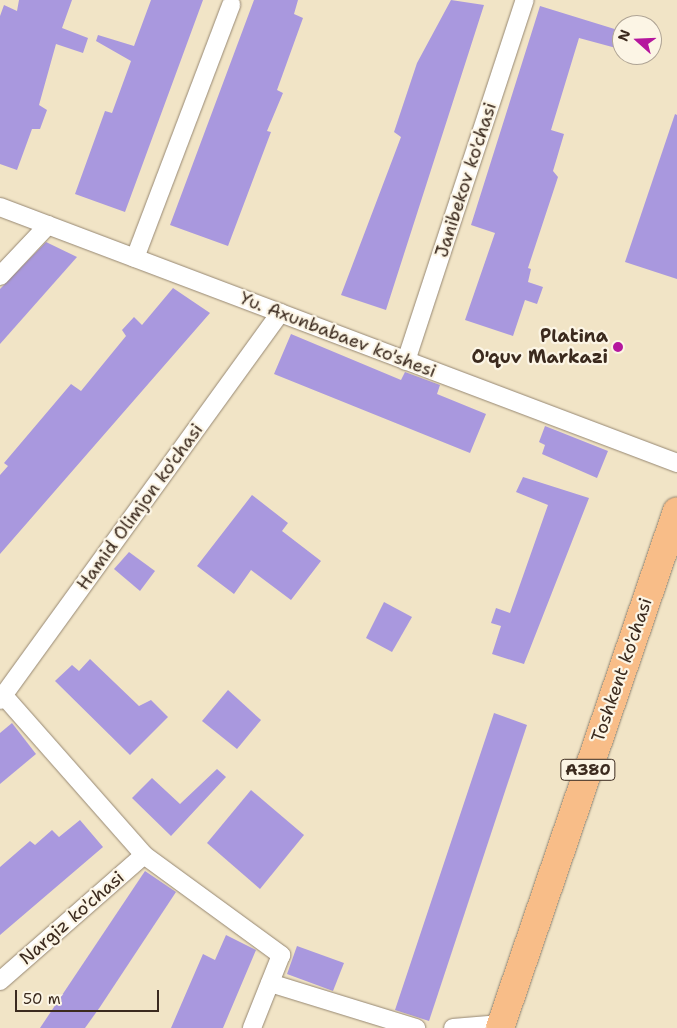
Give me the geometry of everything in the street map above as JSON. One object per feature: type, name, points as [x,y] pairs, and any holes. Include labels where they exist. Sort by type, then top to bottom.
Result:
[{"type":"highway","name":"Toshkent ko'chasi","points":[[500,1026],[677,511]]},
{"type":"street","name":"Janibekov ko'chasi","points":[[406,361],[525,0]]},
{"type":"street","points":[[136,258],[231,5]]},
{"type":"street","name":"Yu. Axunbabaev ko'shesi","points":[[0,207],[677,463]]},
{"type":"street","points":[[0,276],[48,225]]},
{"type":"street","name":"Hamid Olimjon ko'chasi","points":[[2,698],[280,313]]},
{"type":"street","points":[[2,698],[144,855],[281,955],[252,1028]]},
{"type":"street","name":"Nargiz ko'chasi","points":[[0,981],[144,855]]},
{"type":"street","points":[[270,983],[416,1028]]},
{"type":"street","points":[[453,1028],[500,1026]]},
{"type":"building","points":[[19,0],[72,0],[62,28],[88,38],[83,53],[56,44],[39,105],[47,110],[40,129],[32,129],[17,170],[0,164],[0,16],[4,5],[17,11]]},
{"type":"building","points":[[151,0],[203,0],[125,212],[75,194],[105,111],[112,113],[131,61],[96,41],[98,35],[134,46]]},
{"type":"building","points":[[254,0],[298,0],[294,14],[303,18],[277,90],[283,93],[267,131],[271,132],[228,246],[170,225]]},
{"type":"building","points":[[451,0],[484,5],[386,310],[341,295],[401,137],[394,132],[417,63]]},
{"type":"building","points":[[540,6],[612,28],[612,47],[579,38],[551,130],[564,134],[553,171],[558,177],[528,268],[531,269],[528,282],[543,287],[537,304],[525,300],[513,336],[465,320],[495,233],[471,225]]},
{"type":"building","points":[[675,114],[677,115],[677,279],[625,262]]},
{"type":"building","points":[[46,242],[77,257],[0,344],[0,289]]},
{"type":"building","points":[[173,288],[210,313],[0,554],[0,475],[8,466],[4,463],[71,384],[81,391],[126,336],[122,330],[134,317],[142,325]]},
{"type":"building","points":[[291,334],[401,380],[405,372],[440,385],[437,394],[486,414],[470,453],[274,374]]},
{"type":"building","points":[[545,426],[608,451],[597,478],[542,454],[545,445],[539,442]]},
{"type":"building","points":[[523,477],[589,498],[524,664],[492,654],[501,626],[491,623],[496,608],[510,613],[548,505],[516,492]]},
{"type":"building","points":[[252,495],[288,523],[282,531],[321,561],[291,600],[251,570],[234,594],[197,566]]},
{"type":"building","points":[[129,552],[155,571],[140,591],[114,569]]},
{"type":"building","points":[[384,602],[412,617],[392,652],[366,638]]},
{"type":"building","points":[[90,659],[139,706],[151,700],[168,717],[130,755],[55,681],[72,665],[79,671]]},
{"type":"building","points":[[228,690],[261,720],[237,749],[202,721]]},
{"type":"building","points":[[494,713],[527,725],[429,1021],[395,1010]]},
{"type":"building","points":[[12,723],[36,754],[0,784],[0,733]]},
{"type":"building","points":[[217,769],[226,777],[171,836],[132,798],[152,778],[180,804]]},
{"type":"building","points":[[251,790],[304,835],[260,889],[207,843]]},
{"type":"building","points":[[80,820],[103,847],[0,935],[0,867],[30,841],[35,845],[52,830],[59,837]]},
{"type":"building","points":[[145,871],[176,892],[100,1007],[85,1028],[40,1028]]},
{"type":"building","points":[[226,935],[256,950],[223,1028],[171,1028],[203,954],[215,960]]},
{"type":"building","points":[[297,946],[344,963],[333,991],[287,974]]},
{"type":"place","name":"Platina O'quv Markazi","points":[[618,347]]}]
